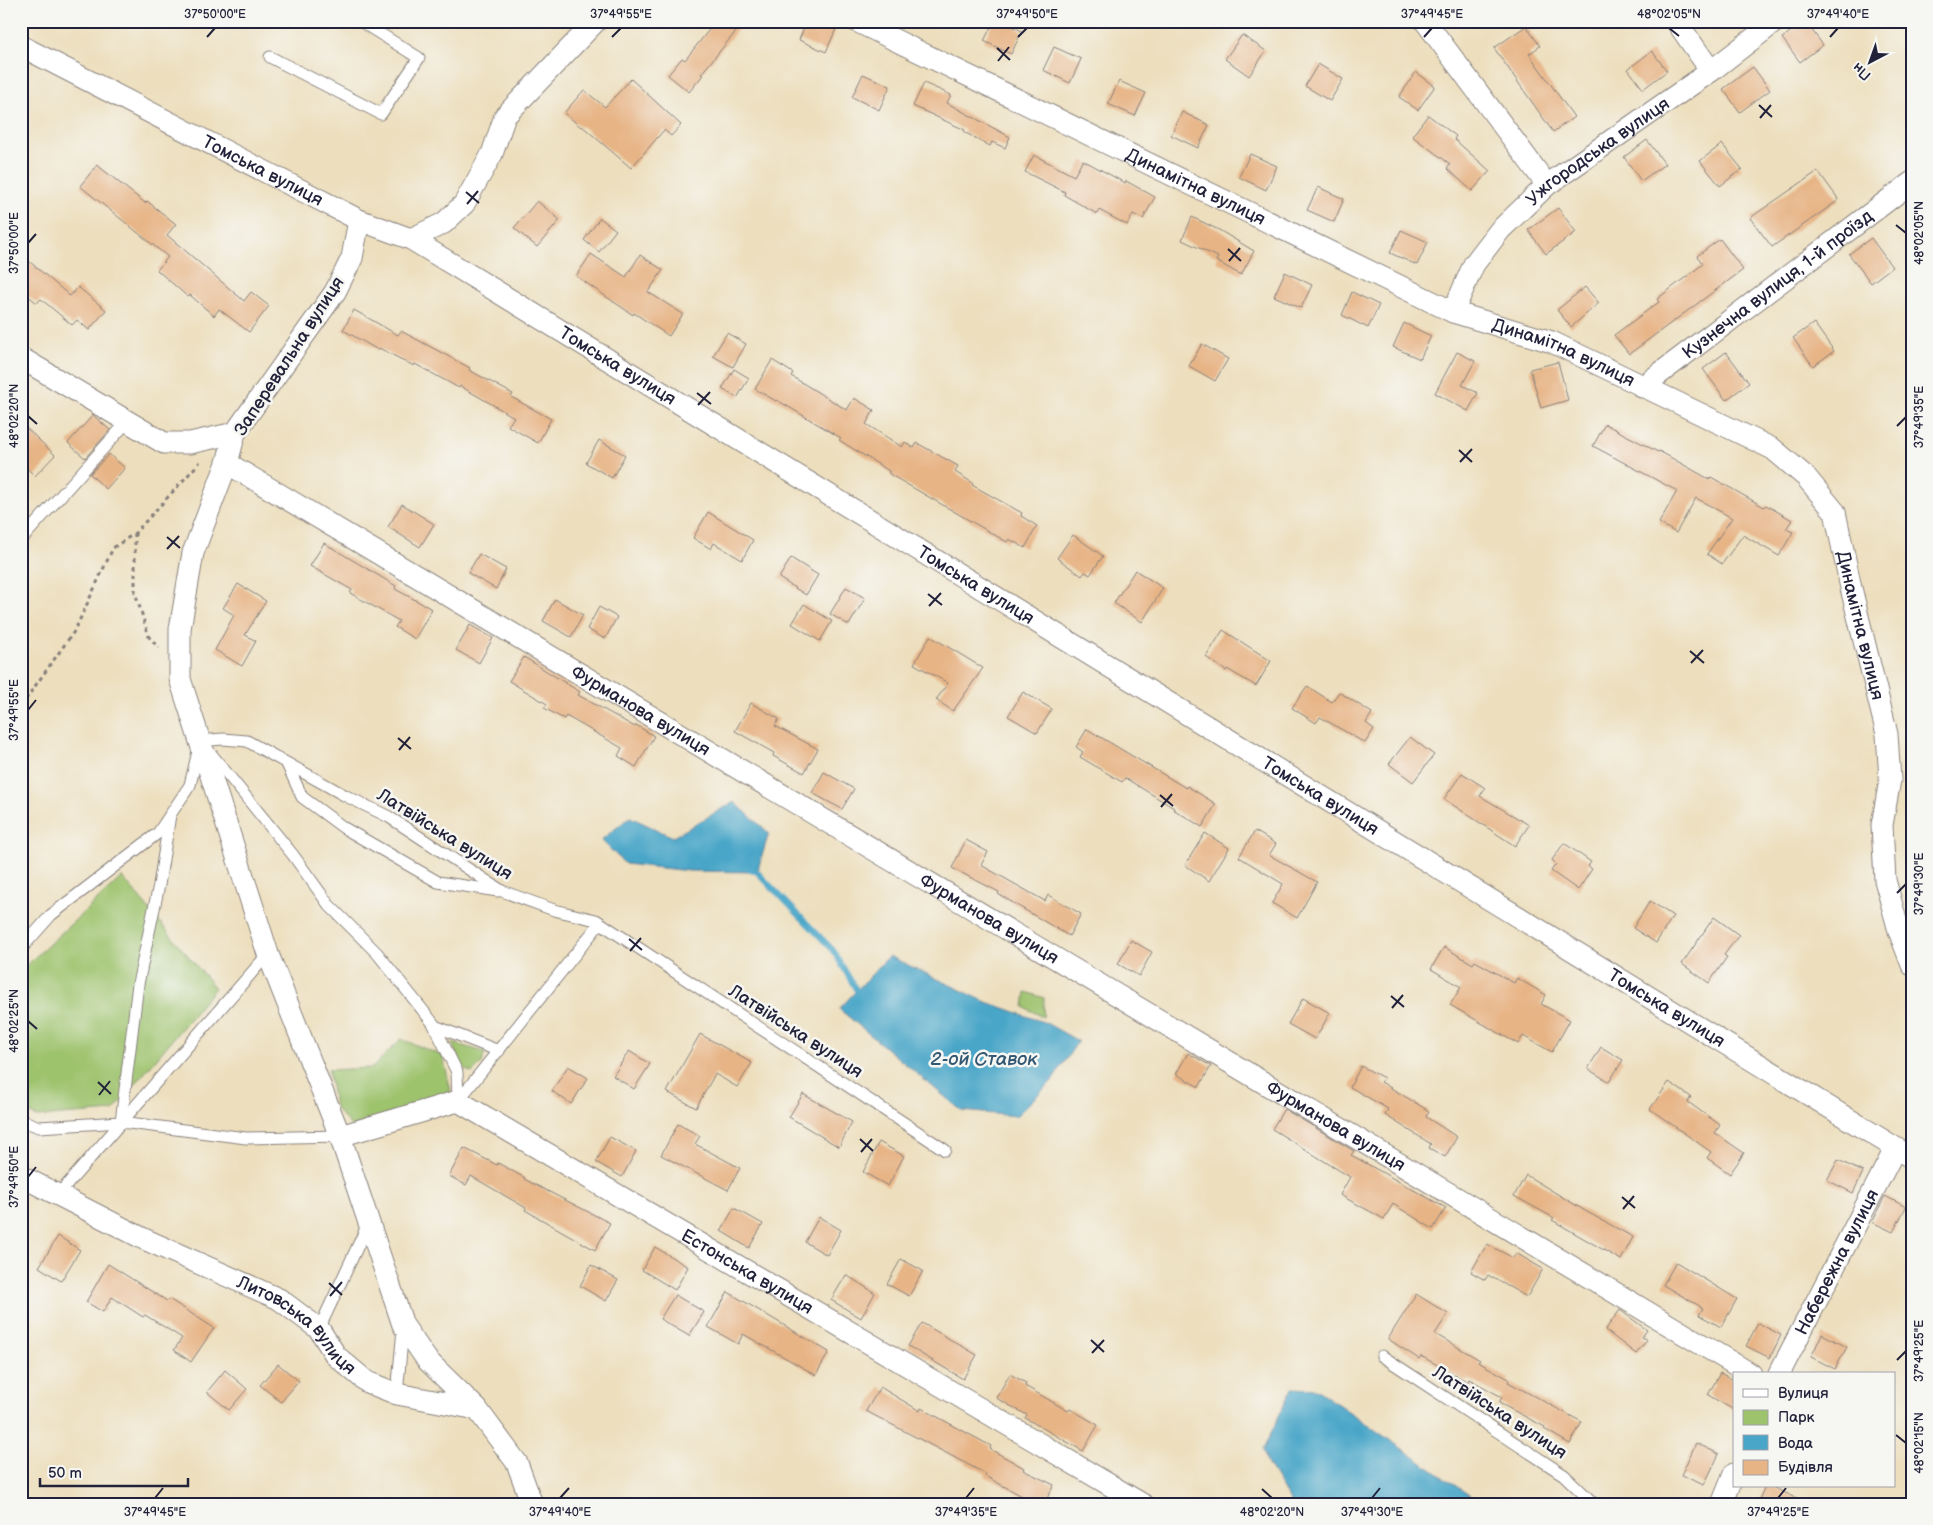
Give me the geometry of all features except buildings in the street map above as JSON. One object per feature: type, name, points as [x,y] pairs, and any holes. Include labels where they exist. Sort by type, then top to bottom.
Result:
[{"type":"street","points":[[411,239],[444,223],[464,204],[492,154],[505,116],[596,21]]},
{"type":"street","name":"Динамітна вулиця","points":[[856,21],[1453,312],[1552,342],[1773,449],[1806,477],[1835,512],[1851,588],[1887,734],[1890,780],[1882,825],[1885,880],[1898,931],[1912,965]]},
{"type":"street","points":[[1425,21],[1548,185]]},
{"type":"street","points":[[1676,21],[1711,71]]},
{"type":"street","name":"Ужгородська вулиця","points":[[1453,312],[1474,264],[1500,230],[1548,185],[1711,71],[1776,21]]},
{"type":"street","name":"Томська вулиця","points":[[21,46],[360,220],[411,239],[1903,1153]]},
{"type":"street","name":"Кузнечна вулиця, 1-й проїзд","points":[[1642,387],[1912,182]]},
{"type":"street","name":"Заперевальна вулиця","points":[[360,220],[352,258],[335,292],[235,433],[227,463],[193,553],[180,629],[180,679],[268,954],[340,1136],[403,1325],[427,1360],[477,1409]]},
{"type":"street","points":[[21,358],[164,443],[190,443],[235,433]]},
{"type":"street","name":"Фурманова вулиця","points":[[227,463],[1748,1372]]},
{"type":"street","points":[[340,1136],[458,1101]]},
{"type":"street","name":"Естонська вулиця","points":[[458,1101],[1142,1504]]},
{"type":"street","name":"Набережна вулиця","points":[[1779,1372],[1903,1153]]},
{"type":"street","name":"Литовська вулиця","points":[[21,1176],[144,1239],[279,1299],[319,1329],[336,1356],[367,1382],[397,1394],[477,1409]]},
{"type":"street","points":[[477,1409],[517,1464],[532,1504]]},
{"type":"street","points":[[1722,1504],[1733,1476]]},
{"type":"lane","points":[[270,58],[381,114],[419,58],[360,21]]},
{"type":"lane","points":[[21,540],[127,422]]},
{"type":"lane","name":"Латвiйська вулиця","points":[[200,741],[223,739],[247,741],[389,817],[502,891],[554,910],[596,920],[945,1150]]},
{"type":"lane","points":[[21,949],[51,915],[158,833],[190,785],[200,741]]},
{"type":"lane","points":[[200,741],[293,855],[329,905],[377,953],[435,1026],[456,1072],[458,1101]]},
{"type":"lane","points":[[287,764],[302,797],[344,828],[438,882],[502,891]]},
{"type":"lane","points":[[122,1122],[138,984],[159,885],[170,816]]},
{"type":"lane","points":[[458,1101],[600,923]]},
{"type":"lane","points":[[58,1195],[268,954]]},
{"type":"lane","points":[[435,1026],[498,1050]]},
{"type":"lane","points":[[21,1120],[39,1127],[122,1122],[246,1138],[340,1136]]},
{"type":"lane","points":[[319,1329],[369,1222]]},
{"type":"lane","points":[[397,1394],[403,1325]]},
{"type":"lane","name":"Латвiйська вулиця","points":[[1382,1356],[1564,1475],[1594,1504]]},
{"type":"path","points":[[21,706],[75,630],[113,548],[135,533],[202,460],[209,438]]},
{"type":"path","points":[[135,533],[135,592],[149,637],[180,671]]},
{"type":"green space","points":[[122,877],[215,988],[113,1111],[37,1117],[21,1110],[21,970]]},
{"type":"green space","points":[[1026,992],[1044,998],[1043,1017],[1024,1007]]},
{"type":"green space","points":[[401,1039],[443,1056],[451,1092],[352,1127],[335,1108],[328,1070],[372,1068]]},
{"type":"green space","points":[[452,1043],[485,1052],[482,1063],[472,1073],[461,1067]]},
{"type":"water","points":[[734,802],[769,833],[757,872],[689,871],[625,864],[601,840],[630,817],[673,837]]},
{"type":"water","name":"2-ой Ставок","points":[[889,956],[984,1001],[1046,1023],[1078,1041],[1052,1081],[1016,1116],[962,1111],[839,1009]]},
{"type":"water","points":[[1292,1388],[1316,1389],[1482,1504],[1292,1504],[1268,1465],[1263,1450]]},
{"type":"waterway","points":[[751,870],[757,872],[833,950],[857,991],[862,993]]}]
